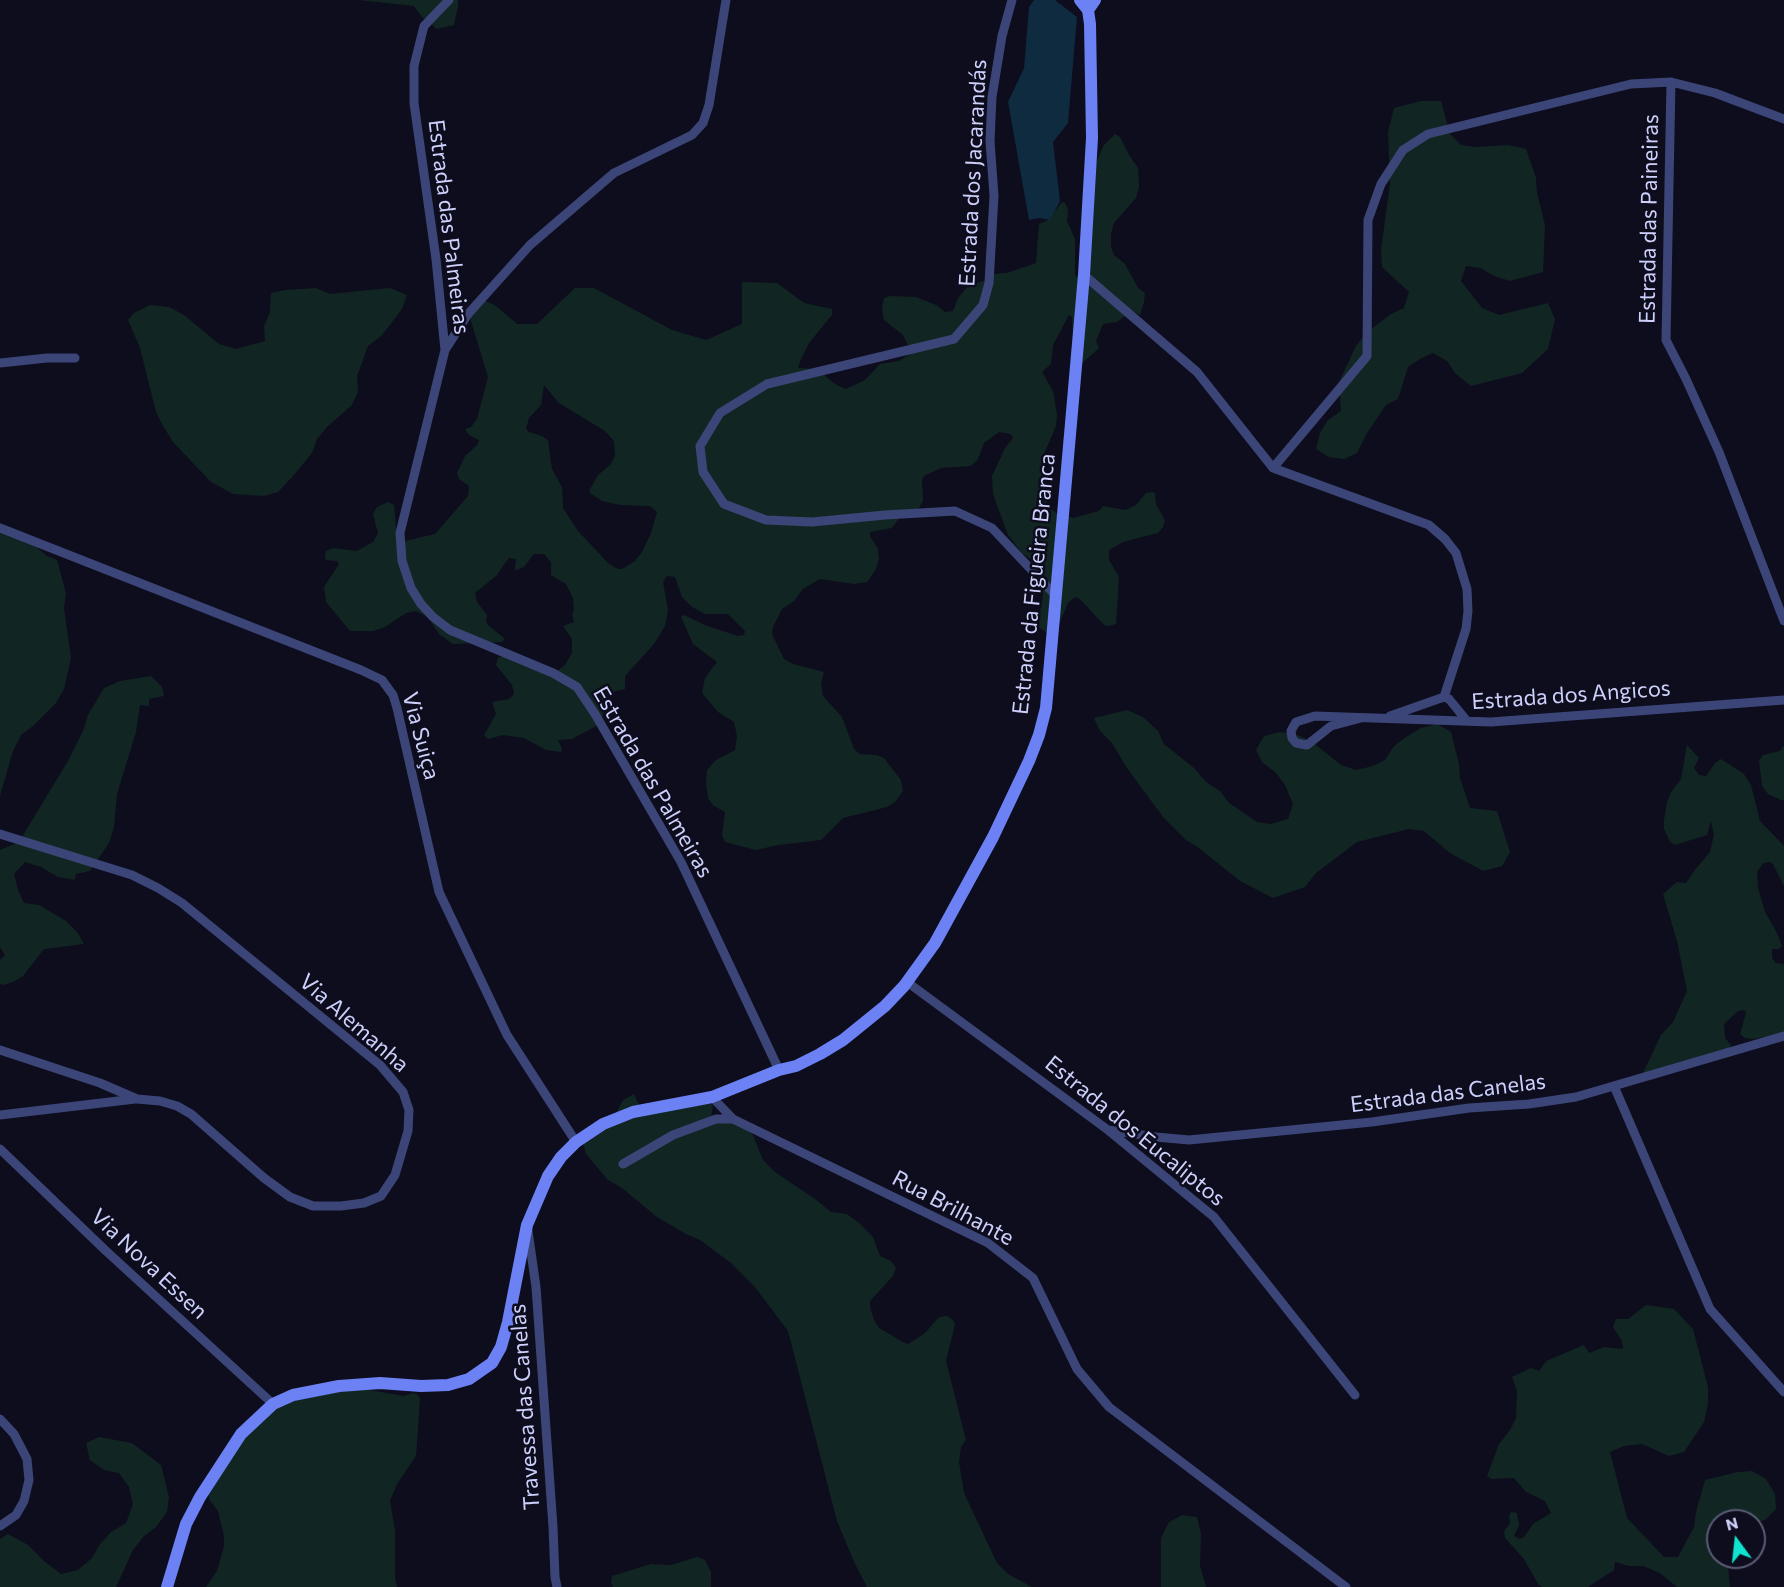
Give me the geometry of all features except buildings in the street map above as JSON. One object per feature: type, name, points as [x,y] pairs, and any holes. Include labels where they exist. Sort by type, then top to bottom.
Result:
[{"type":"main road","name":"Estrada da Figueira Branca","points":[[167,1587],[186,1524],[200,1497],[241,1434],[273,1404],[293,1395],[339,1386],[380,1383],[420,1386],[448,1385],[469,1379],[486,1369],[496,1356],[504,1336],[527,1225],[548,1176],[561,1157],[576,1142],[603,1124],[633,1112],[712,1097],[779,1070],[796,1066],[843,1040],[885,1006],[907,982],[935,943],[993,837],[1039,735],[1046,708],[1084,274],[1092,138],[1088,3]]},
{"type":"street","name":"Estrada das Palmeiras","points":[[449,0],[424,26],[414,66],[414,103],[445,350],[400,533],[402,561],[411,588],[421,604],[450,630],[554,673],[577,687],[681,862],[779,1070]]},
{"type":"street","points":[[445,350],[468,314],[530,245],[614,173],[692,135],[703,123],[709,105],[726,0]]},
{"type":"street","name":"Estrada dos Jacarandás","points":[[1012,0],[1002,36],[992,97],[990,141],[994,196],[989,283],[983,305],[954,339],[767,384],[720,413],[700,446],[703,472],[724,504],[766,520],[812,522],[955,511],[992,528],[1056,596]]},
{"type":"street","points":[[1273,468],[1367,356],[1368,220],[1381,184],[1404,150],[1428,134],[1631,84],[1671,82],[1715,93],[1784,119]]},
{"type":"street","name":"Estrada das Paineiras","points":[[1671,82],[1666,340],[1719,452],[1784,621]]},
{"type":"street","points":[[1084,274],[1197,372],[1273,468],[1429,525],[1445,539],[1456,553],[1467,589],[1468,611],[1466,629],[1444,697]]},
{"type":"street","points":[[0,363],[47,358],[75,358]]},
{"type":"street","name":"Via Suiça","points":[[0,528],[382,680],[393,694],[397,708],[439,892],[507,1035],[576,1142]]},
{"type":"street","points":[[1381,718],[1444,697],[1449,699],[1467,721]]},
{"type":"street","name":"Estrada dos Angicos","points":[[1361,718],[1331,726],[1307,745],[1296,743],[1292,738],[1291,731],[1296,722],[1315,716],[1491,722],[1784,700]]},
{"type":"street","name":"Via Alemanha","points":[[0,834],[132,875],[182,903],[380,1065],[403,1092],[409,1110],[408,1131],[395,1175],[381,1196],[364,1203],[312,1206],[290,1197],[264,1178],[191,1114],[177,1106],[160,1101],[137,1099],[100,1083],[0,1050]]},
{"type":"street","name":"Estrada dos Eucaliptos","points":[[907,982],[1108,1130],[1214,1217],[1355,1395]]},
{"type":"street","name":"Estrada das Canelas","points":[[1108,1130],[1189,1140],[1372,1122],[1469,1108],[1529,1104],[1576,1097],[1784,1036]]},
{"type":"street","points":[[1614,1086],[1710,1309],[1784,1392]]},
{"type":"street","name":"Rua Brilhante","points":[[712,1097],[733,1119],[988,1243],[1033,1278],[1077,1369],[1109,1407],[1346,1587]]},
{"type":"street","points":[[0,1115],[137,1099]]},
{"type":"street","points":[[623,1164],[673,1135],[716,1119],[733,1119]]},
{"type":"street","name":"Via Nova Essen","points":[[0,1149],[105,1251],[273,1404]]},
{"type":"street","name":"Travessa das Canelas","points":[[527,1225],[536,1287],[557,1587]]},
{"type":"street","points":[[0,1419],[14,1434],[27,1459],[29,1480],[24,1501],[16,1515],[0,1526]]},
{"type":"green space","points":[[359,0],[458,0],[458,6],[454,25],[437,29],[423,18],[414,6]]},
{"type":"green space","points":[[1421,101],[1441,101],[1450,134],[1461,145],[1476,147],[1508,145],[1526,149],[1536,178],[1537,193],[1545,225],[1543,272],[1510,281],[1494,276],[1481,268],[1466,266],[1461,281],[1482,308],[1499,315],[1548,303],[1555,319],[1548,349],[1522,373],[1471,386],[1455,373],[1447,361],[1433,353],[1420,359],[1408,367],[1398,399],[1386,405],[1357,453],[1344,459],[1329,457],[1316,449],[1320,433],[1328,420],[1341,411],[1339,382],[1356,346],[1367,332],[1391,314],[1404,308],[1409,292],[1382,267],[1381,250],[1390,184],[1388,132],[1394,108]]},
{"type":"green space","points":[[1115,134],[1120,137],[1138,168],[1139,187],[1136,198],[1114,223],[1111,247],[1114,255],[1125,264],[1138,288],[1145,293],[1144,302],[1140,315],[1132,311],[1117,322],[1103,324],[1096,341],[1099,348],[1078,367],[1074,357],[1072,317],[1069,315],[1053,345],[1051,364],[1042,372],[1053,391],[1057,415],[1056,426],[1044,454],[1043,488],[1049,509],[1057,515],[1059,513],[1073,518],[1099,511],[1103,506],[1126,510],[1136,505],[1146,493],[1152,492],[1155,493],[1156,504],[1165,520],[1163,527],[1158,533],[1123,542],[1109,550],[1109,560],[1119,577],[1116,624],[1104,625],[1080,599],[1075,597],[1068,603],[1055,634],[1049,634],[1036,626],[1043,594],[1041,573],[1036,563],[1022,553],[1008,535],[993,494],[992,476],[1005,448],[1013,438],[1011,434],[999,432],[984,443],[978,459],[971,466],[941,468],[924,476],[923,501],[914,517],[900,517],[892,528],[870,532],[878,549],[879,559],[876,569],[867,582],[854,584],[820,579],[803,589],[794,601],[782,609],[772,634],[784,659],[793,664],[824,672],[821,684],[823,696],[842,717],[854,749],[860,754],[884,758],[901,780],[903,791],[895,802],[887,807],[843,818],[821,840],[756,850],[725,842],[722,835],[725,812],[714,806],[708,798],[707,770],[716,760],[735,750],[737,736],[734,722],[718,712],[702,693],[705,678],[717,662],[693,644],[681,617],[684,615],[707,626],[738,636],[744,635],[745,631],[728,614],[705,614],[692,607],[682,597],[675,577],[667,576],[663,582],[668,610],[665,626],[654,644],[625,676],[625,689],[609,696],[602,718],[596,726],[572,739],[558,740],[561,752],[546,750],[524,738],[503,735],[488,739],[484,735],[496,714],[492,702],[509,699],[514,694],[512,685],[496,665],[498,658],[504,655],[557,671],[565,665],[572,653],[572,639],[563,626],[574,622],[573,598],[566,584],[551,575],[551,562],[544,554],[534,554],[524,567],[517,570],[515,570],[516,559],[509,558],[496,576],[475,593],[477,602],[487,615],[488,625],[505,639],[502,642],[453,644],[439,634],[428,617],[416,611],[406,613],[385,627],[373,631],[350,631],[326,602],[324,587],[339,564],[337,561],[326,560],[326,551],[333,548],[357,551],[373,542],[378,533],[373,514],[377,507],[388,502],[394,505],[397,538],[401,542],[435,534],[468,496],[469,486],[459,479],[457,473],[465,456],[479,440],[469,435],[465,429],[471,427],[477,419],[488,377],[471,321],[471,313],[478,303],[486,301],[496,306],[517,324],[537,324],[575,288],[594,288],[672,330],[706,340],[742,324],[742,282],[777,283],[804,303],[832,309],[832,315],[809,343],[798,368],[817,369],[835,384],[846,389],[865,380],[880,364],[899,361],[912,353],[903,335],[884,320],[882,309],[884,298],[890,296],[916,297],[936,305],[945,312],[953,311],[958,298],[968,286],[986,280],[993,274],[1007,273],[1036,263],[1039,224],[1048,220],[1062,202],[1068,209],[1067,221],[1075,239],[1075,275],[1077,278],[1082,259],[1092,171],[1104,145]],"holes":[[[544,385],[559,403],[605,431],[614,441],[615,456],[610,465],[598,475],[590,493],[602,501],[620,505],[650,506],[657,512],[642,552],[635,561],[622,569],[609,564],[578,531],[563,508],[562,487],[552,469],[548,440],[526,429],[529,418],[541,405]]]},
{"type":"green space","points":[[316,288],[330,294],[390,288],[407,295],[402,309],[390,325],[368,346],[357,376],[358,392],[352,405],[317,439],[312,453],[293,476],[278,492],[264,496],[233,494],[211,482],[173,442],[163,426],[156,412],[140,348],[128,320],[134,313],[150,305],[169,307],[184,315],[219,344],[236,349],[265,341],[264,326],[270,312],[271,293]]},
{"type":"green space","points":[[0,523],[26,539],[47,556],[57,560],[66,593],[64,608],[71,658],[64,689],[56,703],[21,735],[13,751],[0,796]]},
{"type":"green space","points":[[151,676],[162,687],[164,696],[149,699],[149,706],[140,705],[136,732],[117,794],[114,827],[109,843],[90,871],[76,874],[75,880],[58,877],[41,867],[25,862],[14,874],[24,903],[39,905],[66,921],[78,933],[84,944],[44,949],[23,976],[13,982],[0,984],[0,960],[5,955],[0,947],[0,850],[19,842],[68,761],[88,715],[104,688],[120,681]]},
{"type":"green space","points":[[1127,710],[1143,717],[1158,731],[1164,744],[1194,768],[1206,782],[1220,791],[1229,803],[1257,822],[1271,824],[1288,819],[1293,804],[1285,785],[1276,773],[1262,762],[1256,750],[1264,736],[1280,732],[1295,734],[1311,741],[1341,765],[1356,770],[1385,760],[1394,746],[1406,737],[1421,728],[1437,724],[1451,732],[1460,778],[1470,808],[1497,811],[1510,852],[1502,866],[1483,871],[1450,853],[1424,831],[1409,829],[1357,842],[1316,873],[1305,887],[1273,898],[1240,881],[1186,840],[1163,817],[1127,768],[1112,743],[1100,731],[1094,718]]},
{"type":"green space","points":[[1687,745],[1699,758],[1694,768],[1699,775],[1706,776],[1715,763],[1721,759],[1744,774],[1751,785],[1760,821],[1784,846],[1784,886],[1773,864],[1763,863],[1757,872],[1758,888],[1765,912],[1782,946],[1779,949],[1772,949],[1772,958],[1776,963],[1784,964],[1784,1034],[1753,1039],[1745,1038],[1740,1034],[1746,1013],[1744,1010],[1738,1011],[1724,1024],[1725,1038],[1731,1045],[1729,1050],[1647,1080],[1643,1073],[1661,1035],[1673,1022],[1687,991],[1677,941],[1663,894],[1677,882],[1686,883],[1710,852],[1714,835],[1711,821],[1707,835],[1675,845],[1670,842],[1664,829],[1667,802],[1681,779]]},
{"type":"green space","points":[[1784,745],[1784,800],[1781,800],[1768,794],[1762,786],[1759,761],[1763,755],[1780,751]]},
{"type":"green space","points":[[634,1094],[639,1105],[710,1103],[713,1106],[711,1117],[735,1122],[747,1128],[753,1135],[763,1160],[775,1172],[831,1212],[847,1214],[859,1223],[873,1237],[880,1256],[891,1261],[896,1268],[893,1276],[870,1301],[874,1320],[879,1328],[908,1344],[924,1334],[939,1317],[947,1316],[953,1320],[955,1324],[946,1361],[966,1440],[961,1447],[959,1462],[964,1493],[997,1563],[1008,1574],[1032,1587],[867,1587],[837,1521],[788,1331],[755,1287],[731,1263],[700,1240],[657,1217],[622,1188],[608,1180],[586,1154],[583,1142],[614,1117],[623,1100]]},
{"type":"green space","points":[[1646,1305],[1674,1309],[1693,1329],[1708,1387],[1708,1403],[1704,1422],[1684,1452],[1669,1456],[1642,1444],[1624,1446],[1610,1452],[1627,1518],[1664,1557],[1678,1557],[1694,1527],[1705,1480],[1752,1471],[1766,1479],[1775,1494],[1776,1509],[1766,1519],[1766,1509],[1706,1509],[1706,1569],[1728,1569],[1730,1587],[1677,1587],[1660,1573],[1643,1566],[1629,1566],[1615,1562],[1614,1570],[1588,1587],[1542,1587],[1524,1559],[1505,1538],[1504,1531],[1510,1523],[1511,1512],[1517,1513],[1519,1525],[1514,1536],[1520,1539],[1533,1524],[1551,1513],[1545,1501],[1526,1492],[1514,1478],[1492,1479],[1487,1476],[1499,1444],[1516,1418],[1517,1391],[1512,1377],[1531,1368],[1539,1371],[1546,1361],[1584,1345],[1589,1353],[1604,1347],[1623,1349],[1622,1341],[1613,1327],[1616,1319],[1628,1319]]},
{"type":"green space","points":[[358,1388],[404,1396],[413,1393],[420,1399],[416,1456],[397,1484],[390,1501],[395,1531],[397,1587],[206,1587],[217,1571],[224,1546],[218,1511],[209,1499],[209,1492],[220,1465],[270,1405]]},
{"type":"green space","points":[[99,1437],[132,1443],[161,1465],[169,1497],[167,1512],[156,1527],[144,1536],[133,1550],[116,1587],[0,1587],[0,1539],[8,1534],[28,1545],[61,1574],[78,1570],[92,1558],[100,1544],[111,1532],[126,1523],[133,1504],[129,1487],[119,1473],[104,1470],[90,1460],[86,1443]]},
{"type":"green space","points":[[1182,1515],[1197,1517],[1201,1534],[1200,1566],[1206,1587],[1161,1587],[1161,1538],[1169,1522]]},
{"type":"green space","points":[[697,1557],[705,1560],[711,1572],[711,1587],[613,1587],[611,1582],[612,1576],[651,1564],[671,1565]]},
{"type":"water","points":[[1034,0],[1055,0],[1077,17],[1068,123],[1053,142],[1060,201],[1050,220],[1040,218],[1029,220],[1008,102],[1024,68],[1029,7]]}]
